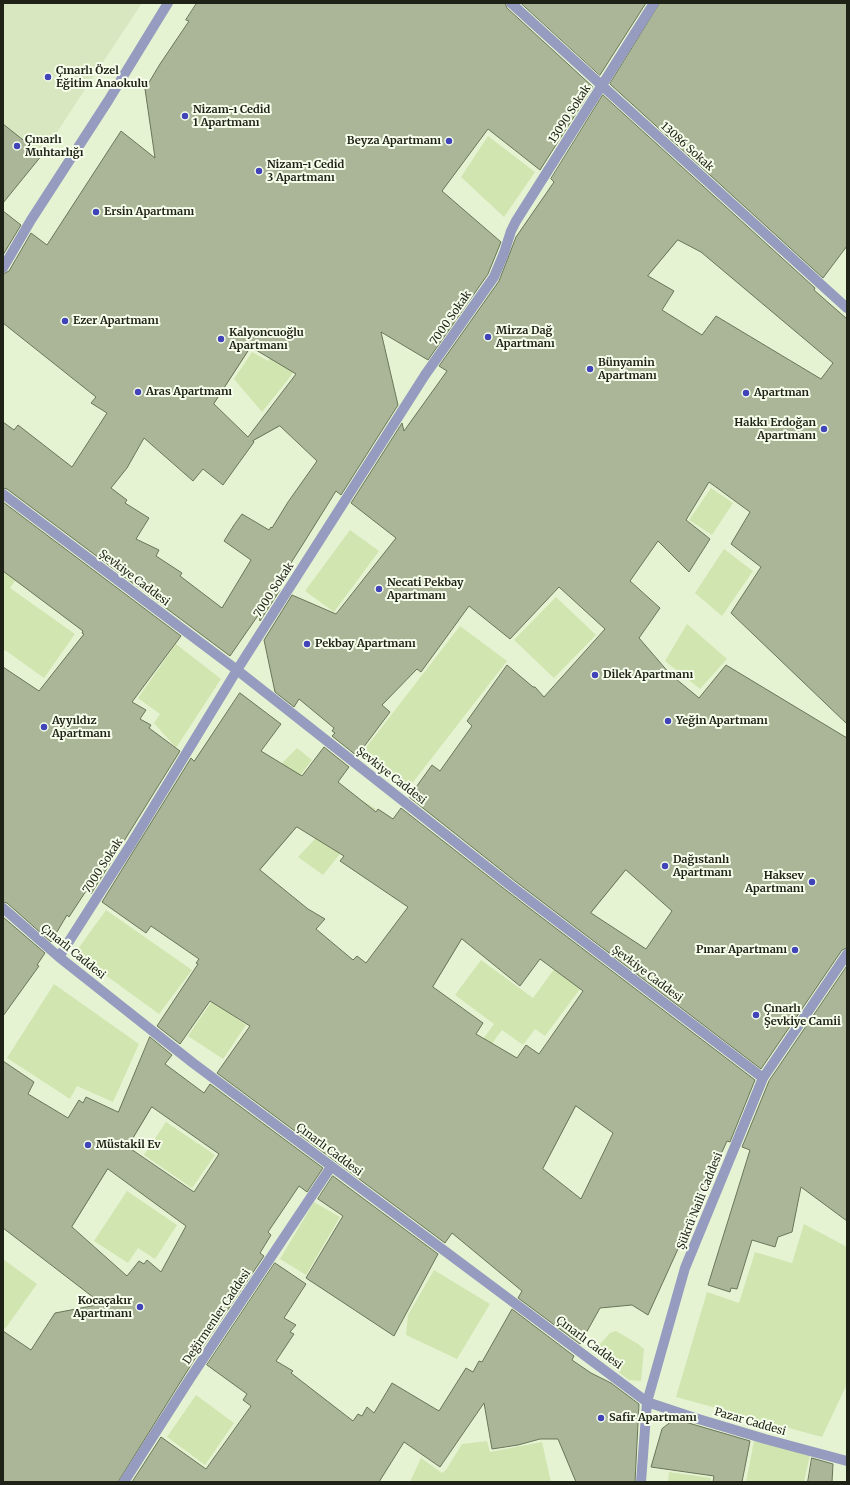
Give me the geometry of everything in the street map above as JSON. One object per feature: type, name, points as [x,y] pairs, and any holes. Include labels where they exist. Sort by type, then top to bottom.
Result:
[{"type":"street","points":[[3,268],[31,220],[108,101],[168,3]]},
{"type":"street","name":"13086 Sokak","points":[[511,3],[847,308]]},
{"type":"street","name":"13090 Sokak","points":[[508,238],[526,204],[654,3]]},
{"type":"street","name":"7000 Sokak","points":[[59,957],[131,844],[237,670],[425,375],[494,277],[504,253],[508,238]]},
{"type":"street","name":"Şevkiye Caddesi","points":[[3,494],[237,670],[511,886],[763,1078]]},
{"type":"street","name":"Çınarlı Caddesi","points":[[3,908],[59,957],[193,1063],[647,1402]]},
{"type":"street","name":"Şükrü Naili Caddesi","points":[[641,1482],[647,1402],[685,1268],[763,1078],[847,954]]},
{"type":"street","name":"Değirmenler Caddesi","points":[[124,1482],[191,1377],[331,1167]]},
{"type":"street","name":"Pazar Caddesi","points":[[647,1402],[758,1437],[847,1461]]},
{"type":"shaded area","name":"Çınarlı Özel Eğitim Anaokulu","points":[[3,3],[142,3],[42,155],[3,137]]},
{"type":"shaded area","points":[[488,136],[535,172],[504,217],[461,177]]},
{"type":"shaded area","points":[[290,323],[313,339],[290,377],[262,412],[234,379],[252,352],[268,361]]},
{"type":"shaded area","points":[[711,488],[733,503],[712,535],[689,520]]},
{"type":"shaded area","points":[[350,530],[379,551],[334,612],[305,591]]},
{"type":"shaded area","points":[[43,541],[10,588],[75,634],[44,678],[5,650],[3,653],[3,547]]},
{"type":"shaded area","points":[[724,549],[753,571],[722,616],[695,593]]},
{"type":"shaded area","points":[[556,597],[596,635],[554,678],[514,640]]},
{"type":"shaded area","points":[[687,624],[727,659],[700,689],[665,661]]},
{"type":"shaded area","points":[[460,626],[507,661],[407,790],[361,754]]},
{"type":"shaded area","points":[[176,644],[221,679],[176,748],[154,723],[160,714],[138,698]]},
{"type":"shaded area","points":[[297,748],[312,760],[267,819],[250,809],[283,762]]},
{"type":"shaded area","points":[[355,796],[376,809],[323,875],[298,857]]},
{"type":"shaded area","points":[[106,910],[192,970],[159,1014],[75,953]]},
{"type":"shaded area","points":[[568,950],[595,969],[545,1036],[535,1029],[523,1045],[502,1030],[465,1080],[457,1075],[494,1024],[455,995],[481,960],[533,998]]},
{"type":"shaded area","points":[[54,984],[139,1044],[113,1102],[77,1086],[70,1099],[7,1058]]},
{"type":"shaded area","points":[[212,1001],[246,1025],[223,1059],[188,1036]]},
{"type":"shaded area","points":[[166,1122],[215,1155],[192,1188],[144,1155]]},
{"type":"shaded area","points":[[127,1191],[177,1225],[155,1259],[138,1248],[128,1263],[94,1241]]},
{"type":"shaded area","points":[[314,1202],[340,1217],[306,1275],[280,1259]]},
{"type":"shaded area","points":[[804,1224],[847,1247],[847,1384],[822,1437],[676,1397],[707,1292],[739,1303],[755,1252],[792,1263]]},
{"type":"shaded area","points":[[3,1259],[37,1284],[5,1329],[3,1327]]},
{"type":"shaded area","points":[[434,1270],[490,1304],[457,1359],[406,1335],[408,1315]]},
{"type":"shaded area","points":[[616,1331],[644,1349],[641,1381],[629,1380],[594,1353],[594,1351],[610,1333]]},
{"type":"shaded area","points":[[196,1395],[234,1423],[205,1465],[167,1437]]},
{"type":"shaded area","points":[[487,1441],[490,1452],[542,1442],[551,1482],[410,1482],[421,1458],[442,1473],[446,1470],[462,1444]]},
{"type":"shaded area","points":[[754,1441],[810,1455],[804,1482],[746,1482]]},
{"type":"shaded area","points":[[669,1472],[711,1478],[711,1482],[668,1482]]},
{"type":"building","points":[[197,3],[505,3],[507,8],[593,87],[540,170],[488,129],[442,191],[501,242],[488,274],[428,360],[381,332],[398,405],[341,495],[336,491],[275,588],[280,590],[260,621],[259,614],[230,656],[7,489],[3,488],[3,422],[14,430],[18,425],[72,467],[107,413],[91,403],[96,397],[3,323],[3,274],[9,271],[31,233],[47,245],[121,131],[155,158],[145,89],[189,21],[186,20]],"holes":[[[251,347],[296,374],[248,437],[214,404]],[[280,426],[317,461],[288,502],[272,528],[271,527],[269,530],[242,514],[234,525],[224,541],[251,560],[222,608],[180,576],[182,573],[156,556],[159,550],[136,539],[149,518],[125,503],[127,500],[111,488],[127,468],[144,438],[193,481],[203,469],[223,485],[254,442],[253,441]]]},
{"type":"building","points":[[521,3],[646,3],[600,75]]},
{"type":"building","points":[[660,3],[847,3],[847,246],[823,278],[610,84]]},
{"type":"building","points":[[603,95],[847,319],[847,724],[731,613],[761,567],[731,544],[750,512],[709,482],[686,520],[710,539],[689,572],[658,541],[630,581],[660,608],[639,638],[670,674],[699,698],[726,665],[847,738],[847,948],[842,950],[761,1069],[515,881],[409,797],[432,765],[440,771],[472,726],[467,721],[507,665],[533,687],[535,687],[544,697],[605,629],[559,587],[510,639],[469,606],[421,672],[417,669],[382,705],[390,712],[357,756],[332,736],[335,733],[332,731],[334,728],[299,699],[294,707],[275,692],[264,640],[292,595],[336,614],[396,538],[351,503],[402,423],[404,431],[447,371],[439,366],[499,281],[516,237],[554,182],[551,179]],"holes":[[[678,240],[701,252],[833,363],[821,379],[716,316],[702,335],[662,310],[674,291],[648,276]],[[626,870],[672,911],[646,949],[591,913]]]},
{"type":"building","name":"Çınarlı Muhtarlığı","points":[[3,124],[42,155],[3,203]]},
{"type":"building","points":[[3,211],[21,225],[3,255]]},
{"type":"building","points":[[3,502],[181,636],[132,702],[146,710],[140,719],[151,725],[149,728],[180,751],[91,894],[86,891],[69,917],[67,915],[51,942],[7,903],[3,902],[3,667],[39,691],[84,634],[82,633],[83,631],[3,571]]},
{"type":"building","points":[[240,693],[281,724],[261,751],[302,776],[324,747],[349,767],[338,782],[376,812],[378,809],[393,819],[401,808],[507,891],[755,1080],[730,1142],[727,1141],[648,1315],[632,1305],[600,1308],[580,1344],[518,1298],[522,1291],[452,1233],[445,1243],[217,1073],[250,1026],[210,1001],[180,1044],[157,1026],[198,964],[196,963],[199,959],[151,926],[146,933],[102,902],[191,758],[194,761]],"holes":[[[297,827],[344,856],[340,861],[408,907],[366,963],[357,956],[353,960],[316,929],[325,919],[308,909],[260,870]],[[462,939],[520,986],[540,959],[583,991],[539,1054],[526,1045],[517,1058],[476,1034],[483,1023],[433,987]],[[576,1106],[613,1133],[581,1199],[543,1169]]]},
{"type":"building","points":[[3,917],[45,953],[37,965],[39,966],[3,1016]]},
{"type":"building","points":[[847,966],[847,1221],[801,1187],[792,1232],[778,1237],[775,1247],[752,1240],[737,1289],[731,1288],[730,1292],[708,1285],[750,1150],[742,1147],[769,1081]]},
{"type":"building","points":[[150,1037],[172,1055],[165,1064],[204,1093],[210,1084],[323,1168],[307,1192],[299,1186],[268,1232],[271,1235],[260,1253],[264,1256],[196,1357],[118,1482],[3,1482],[3,1331],[31,1350],[55,1313],[102,1304],[3,1228],[3,1061],[34,1082],[28,1094],[68,1118],[79,1100],[83,1103],[86,1097],[118,1112]],"holes":[[[152,1107],[219,1154],[194,1192],[128,1147]],[[108,1169],[186,1226],[161,1272],[147,1260],[144,1264],[139,1261],[127,1276],[72,1227]]]},
{"type":"building","points":[[333,1176],[438,1254],[394,1336],[306,1278],[343,1216],[318,1199]]},
{"type":"building","points":[[275,1263],[306,1284],[284,1318],[296,1325],[290,1332],[294,1334],[276,1361],[293,1371],[291,1373],[353,1421],[358,1414],[362,1416],[367,1407],[374,1413],[392,1383],[439,1411],[466,1368],[473,1372],[479,1361],[482,1362],[512,1309],[574,1356],[572,1360],[591,1373],[611,1383],[639,1404],[635,1482],[576,1482],[558,1439],[540,1439],[518,1445],[492,1449],[484,1403],[440,1467],[404,1442],[379,1482],[132,1482],[161,1437],[206,1469],[251,1406],[243,1400],[247,1394],[207,1365]]},
{"type":"building","points":[[675,1419],[750,1441],[742,1482],[713,1482],[714,1476],[651,1467],[662,1429]]},
{"type":"building","points":[[812,1458],[833,1464],[832,1482],[808,1482]]},
{"type":"place","name":"Çınarlı Özel Eğitim Anaokulu","points":[[48,77]]},
{"type":"place","name":"Nizam-ı Cedid 1 Apartmanı","points":[[185,116]]},
{"type":"place","name":"Beyza Apartmanı","points":[[449,141]]},
{"type":"place","name":"Çınarlı Muhtarlığı","points":[[17,146]]},
{"type":"place","name":"Nizam-ı Cedid 3 Apartmanı","points":[[259,171]]},
{"type":"place","name":"Ersin Apartmanı","points":[[96,212]]},
{"type":"place","name":"Ezer Apartmanı","points":[[65,321]]},
{"type":"place","name":"Mirza Dağ Apartmanı","points":[[488,337]]},
{"type":"place","name":"Kalyoncuoğlu Apartmanı","points":[[221,339]]},
{"type":"place","name":"Bünyamin Apartmanı","points":[[590,369]]},
{"type":"place","name":"Aras Apartmanı","points":[[138,392]]},
{"type":"place","name":"Apartman","points":[[746,393]]},
{"type":"place","name":"Hakkı Erdoğan Apartmanı","points":[[824,429]]},
{"type":"place","name":"Necati Pekbay Apartmanı","points":[[379,589]]},
{"type":"place","name":"Pekbay Apartmanı","points":[[307,644]]},
{"type":"place","name":"Dilek Apartmanı","points":[[595,675]]},
{"type":"place","name":"Yeğin Apartmanı","points":[[668,721]]},
{"type":"place","name":"Ayyıldız Apartmanı","points":[[44,727]]},
{"type":"place","name":"Dağıstanlı Apartmanı","points":[[665,866]]},
{"type":"place","name":"Haksev Apartmanı","points":[[812,882]]},
{"type":"place","name":"Pınar Apartmanı","points":[[795,950]]},
{"type":"place","name":"Çınarlı Şevkiye Camii","points":[[756,1015]]},
{"type":"place","name":"Müstakil Ev","points":[[88,1145]]},
{"type":"place","name":"Kocaçakır Apartmanı","points":[[140,1307]]},
{"type":"place","name":"Safir Apartmanı","points":[[601,1418]]}]
